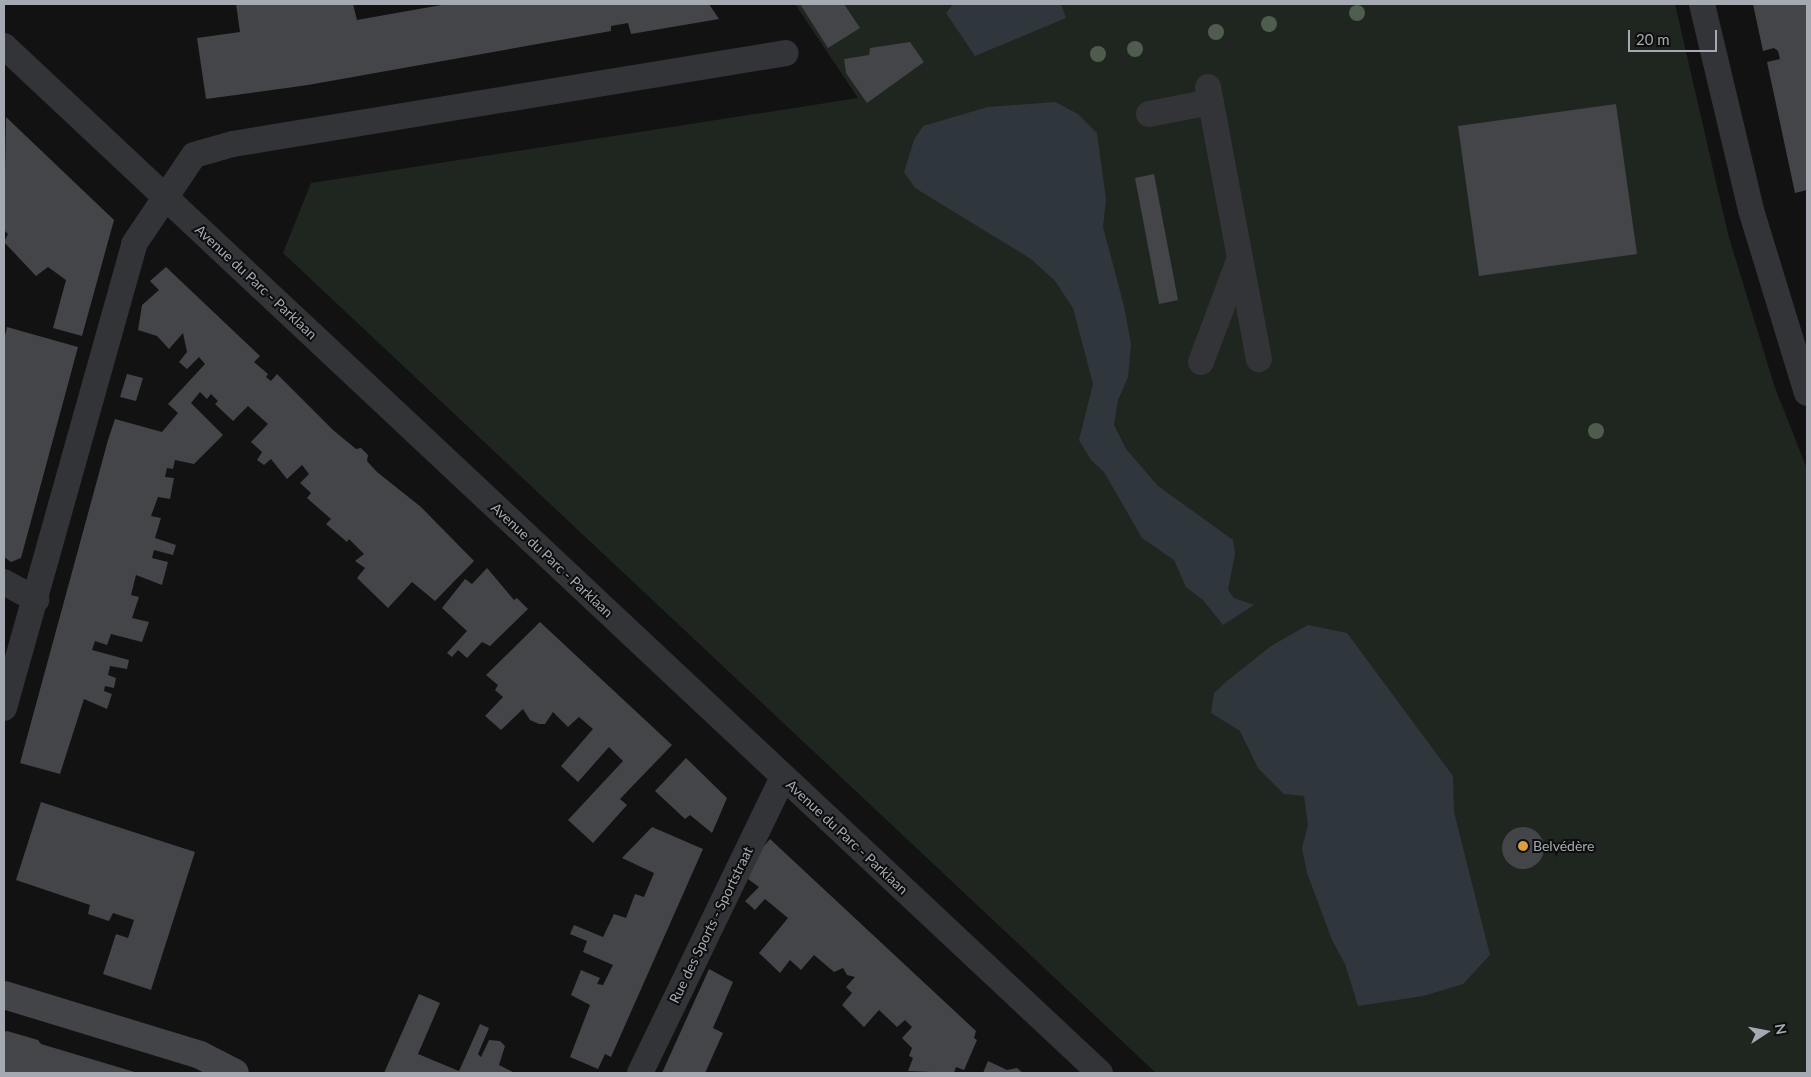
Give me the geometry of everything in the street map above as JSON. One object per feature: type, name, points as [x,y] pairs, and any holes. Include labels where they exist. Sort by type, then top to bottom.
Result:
[{"type":"main road","points":[[4,995],[200,1056],[235,1073]]},
{"type":"street","points":[[1702,4],[1751,210],[1807,393]]},
{"type":"street","name":"Avenue du Parc - Parklaan","points":[[4,46],[1100,1073]]},
{"type":"street","points":[[4,708],[36,600],[134,244],[164,196],[194,155],[212,148],[786,54]]},
{"type":"street","points":[[1149,114],[1210,95],[1259,359]]},
{"type":"street","points":[[1201,362],[1240,257]]},
{"type":"street","points":[[4,582],[36,600]]},
{"type":"street","name":"Rue des Sports - Sportstraat","points":[[640,1073],[783,777]]},
{"type":"shaded area","points":[[795,4],[1675,4],[1728,234],[1774,385],[1807,469],[1807,1073],[1156,1073],[283,253],[311,183],[858,98]]},
{"type":"shaded area","points":[[953,4],[1061,4],[1066,18],[975,56],[946,13]]},
{"type":"shaded area","points":[[1055,102],[1078,114],[1097,133],[1106,199],[1103,227],[1124,306],[1131,344],[1128,377],[1118,400],[1114,425],[1126,449],[1158,486],[1233,540],[1235,554],[1228,590],[1234,598],[1254,605],[1223,625],[1203,600],[1186,587],[1174,560],[1142,538],[1104,472],[1091,460],[1079,440],[1093,384],[1073,308],[1055,281],[1031,259],[915,188],[904,172],[914,140],[923,126],[988,107]]},
{"type":"shaded area","points":[[1308,625],[1347,633],[1453,776],[1454,812],[1490,955],[1463,984],[1423,996],[1358,1006],[1345,964],[1332,940],[1307,873],[1302,848],[1308,825],[1304,796],[1284,794],[1258,768],[1240,731],[1211,713],[1214,693],[1227,681],[1271,646]]},
{"type":"building","points":[[236,4],[353,4],[357,20],[447,4],[709,4],[719,19],[631,34],[628,23],[611,26],[611,31],[308,85],[206,99],[197,38],[240,32]]},
{"type":"building","points":[[800,4],[844,4],[860,28],[828,48]]},
{"type":"building","points":[[1753,4],[1807,4],[1807,190],[1795,193],[1767,62],[1780,59],[1778,51],[1774,48],[1763,51]]},
{"type":"building","points":[[910,42],[924,62],[867,103],[846,73],[844,59],[869,55],[870,48]]},
{"type":"building","points":[[1616,104],[1637,254],[1479,276],[1458,126]]},
{"type":"building","points":[[6,117],[114,220],[82,336],[53,328],[66,280],[48,267],[36,276],[4,242],[8,234],[4,230]]},
{"type":"building","points":[[1154,174],[1178,300],[1159,304],[1135,178]]},
{"type":"building","points":[[166,267],[260,356],[254,362],[268,374],[266,377],[271,381],[277,374],[333,430],[356,449],[361,448],[368,455],[367,461],[377,472],[421,507],[474,561],[435,601],[412,582],[388,608],[357,578],[365,568],[355,561],[364,554],[349,539],[347,542],[326,524],[331,519],[307,498],[311,493],[300,483],[309,474],[302,465],[287,479],[271,459],[264,465],[257,460],[262,452],[251,442],[268,424],[248,406],[233,421],[215,404],[218,401],[211,394],[207,399],[200,392],[191,403],[223,435],[194,464],[175,460],[173,469],[167,468],[165,477],[174,478],[170,499],[158,497],[151,516],[161,518],[155,538],[176,545],[173,555],[154,550],[152,558],[168,562],[162,585],[136,575],[131,595],[139,597],[132,618],[149,622],[142,642],[111,634],[107,645],[95,641],[92,650],[129,660],[127,669],[110,666],[108,675],[116,678],[114,688],[105,686],[104,691],[112,694],[107,709],[84,699],[60,774],[20,763],[115,419],[162,432],[178,413],[168,404],[205,364],[199,357],[187,369],[179,362],[187,352],[183,333],[169,349],[157,336],[138,330],[142,305],[159,290],[150,281]]},
{"type":"building","points":[[7,327],[78,347],[21,558],[11,562],[4,557],[4,340]]},
{"type":"building","points":[[127,374],[143,378],[136,401],[120,397]]},
{"type":"building","points":[[487,568],[514,600],[517,598],[528,609],[490,646],[482,642],[467,658],[458,650],[452,657],[447,653],[467,631],[442,608],[465,579],[472,584]]},
{"type":"building","points":[[540,622],[672,745],[620,799],[627,805],[593,843],[568,820],[623,761],[609,747],[578,782],[561,766],[593,729],[579,717],[568,727],[553,712],[545,724],[539,724],[530,720],[523,709],[501,730],[485,716],[503,697],[495,690],[498,685],[486,675]]},
{"type":"building","points":[[686,758],[727,798],[712,833],[690,815],[685,819],[655,791]]},
{"type":"building","points":[[41,802],[195,852],[151,990],[103,974],[116,934],[128,938],[134,920],[113,913],[109,921],[88,914],[90,905],[16,880]]},
{"type":"building","points":[[652,827],[703,849],[611,1057],[605,1054],[598,1069],[570,1057],[590,1005],[571,995],[581,970],[600,978],[597,984],[603,985],[613,965],[583,952],[587,941],[570,934],[574,925],[603,937],[614,914],[626,918],[635,894],[644,897],[654,873],[622,858]]},
{"type":"building","name":"Belvédère","points":[[1527,827],[1535,830],[1541,836],[1544,848],[1541,860],[1535,866],[1519,869],[1511,866],[1505,860],[1502,844],[1505,836],[1511,830]]},
{"type":"building","points":[[770,839],[976,1031],[974,1038],[977,1040],[964,1070],[956,1067],[954,1073],[908,1071],[913,1058],[909,1056],[912,1048],[902,1038],[912,1027],[905,1020],[897,1027],[879,1010],[864,1027],[842,1005],[852,993],[846,987],[855,977],[847,975],[843,968],[834,972],[814,955],[801,970],[790,960],[780,973],[759,953],[788,918],[765,899],[755,910],[745,901],[759,887],[748,879],[759,852]]},
{"type":"building","points":[[709,969],[733,982],[713,1028],[723,1033],[705,1073],[662,1073]]},
{"type":"building","points":[[419,994],[440,1003],[418,1054],[459,1071],[480,1024],[489,1028],[478,1054],[481,1057],[489,1040],[500,1041],[505,1046],[499,1065],[515,1073],[384,1073]]},
{"type":"building","points":[[7,1031],[38,1040],[41,1044],[138,1073],[4,1073],[4,1032]]},
{"type":"building","points":[[988,1061],[1007,1070],[1017,1068],[1023,1073],[983,1073]]},
{"type":"place","name":"Belvédère","points":[[1523,846]]}]
